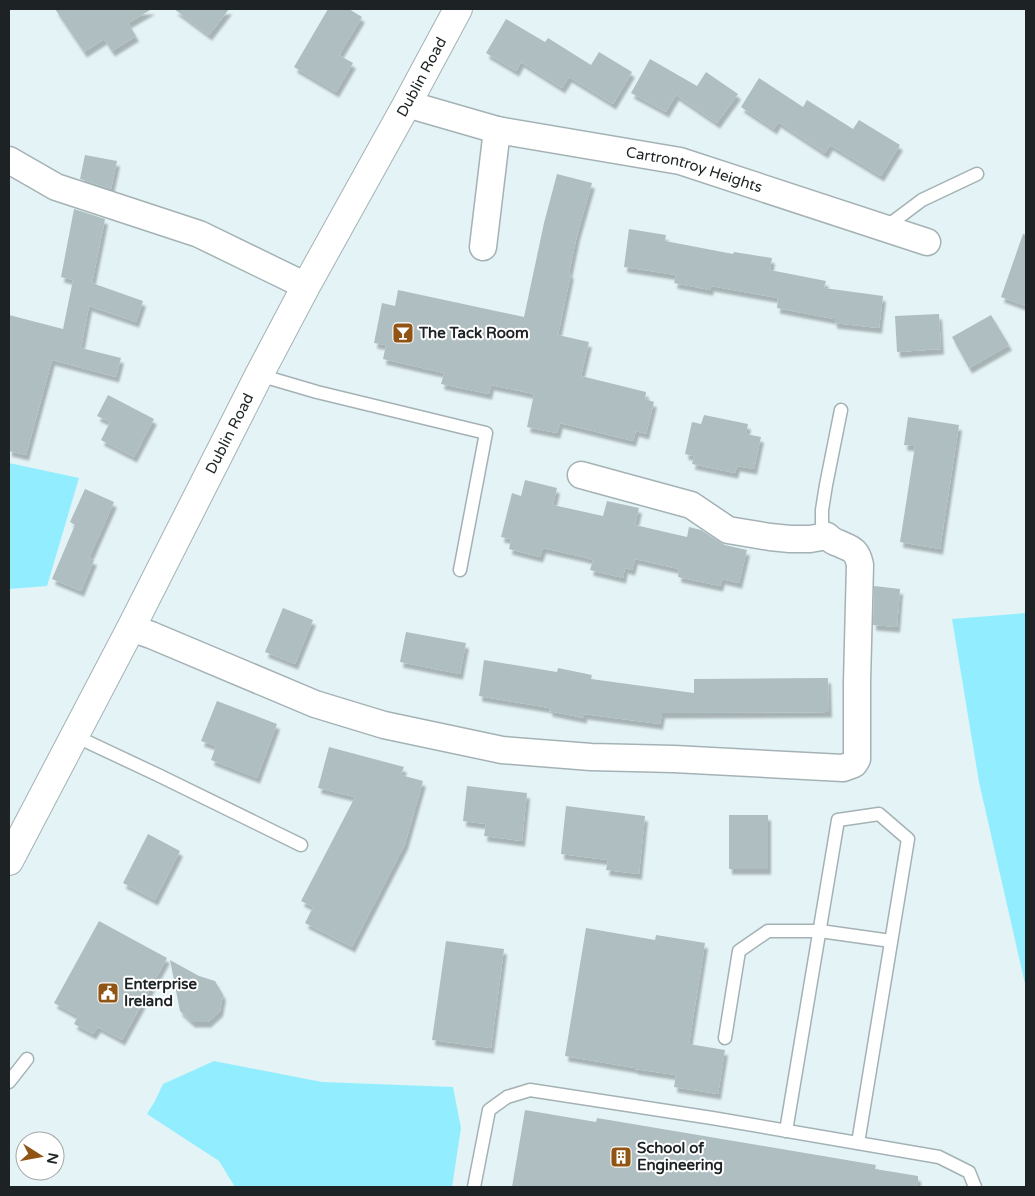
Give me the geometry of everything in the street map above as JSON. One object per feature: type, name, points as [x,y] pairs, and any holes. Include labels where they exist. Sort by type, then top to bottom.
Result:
[{"type":"main road","name":"Dublin Road","points":[[9,861],[131,628],[259,375],[458,9]]},
{"type":"street","name":"Cartrontroy Heights","points":[[408,104],[497,130],[680,161],[927,242]]},
{"type":"street","points":[[482,247],[497,130]]},
{"type":"street","points":[[9,160],[56,187],[199,234],[306,286]]},
{"type":"street","points":[[131,628],[315,704],[384,725],[502,750],[591,757],[674,759],[842,768],[854,764],[856,759],[856,682],[860,565],[854,551],[836,543],[827,536],[790,539],[770,538],[728,530],[691,505],[581,475]]},
{"type":"lane","points":[[886,227],[922,200],[977,174]]},
{"type":"lane","points":[[259,375],[317,392],[486,433],[460,570]]},
{"type":"lane","points":[[827,536],[822,523],[822,510],[841,410]]},
{"type":"lane","points":[[75,736],[301,845]]},
{"type":"lane","points":[[786,1131],[838,820],[879,814],[908,839],[858,1143]]},
{"type":"lane","points":[[725,1038],[739,951],[768,931],[820,930],[891,941]]},
{"type":"lane","points":[[9,1082],[27,1059]]},
{"type":"lane","points":[[474,1187],[489,1110],[507,1097],[530,1090],[939,1157],[969,1172],[975,1187]]},
{"type":"shaded area","points":[[9,463],[79,478],[47,586],[9,589]]},
{"type":"shaded area","points":[[1026,613],[1026,988],[979,782],[952,619]]},
{"type":"shaded area","points":[[214,1061],[322,1082],[453,1087],[461,1128],[452,1187],[235,1187],[219,1161],[147,1114],[163,1084]]},
{"type":"building","points":[[55,9],[152,9],[128,23],[136,36],[112,51],[104,39],[84,52]]},
{"type":"building","points":[[174,9],[229,9],[209,35]]},
{"type":"building","points":[[328,9],[349,9],[362,17],[339,55],[353,63],[336,92],[294,67]]},
{"type":"building","points":[[506,19],[545,42],[548,38],[591,65],[599,52],[632,72],[613,104],[569,77],[562,88],[521,62],[516,71],[486,53]]},
{"type":"building","points":[[650,59],[697,86],[706,72],[738,94],[717,123],[676,95],[666,112],[631,93]]},
{"type":"building","points":[[759,78],[803,107],[807,100],[853,129],[859,120],[900,145],[881,176],[830,145],[825,153],[778,122],[774,129],[741,107]]},
{"type":"building","points":[[85,155],[117,161],[111,189],[80,179]]},
{"type":"building","points":[[557,174],[592,183],[577,235],[558,335],[589,342],[581,376],[646,392],[645,399],[654,402],[646,434],[636,431],[633,441],[560,423],[557,433],[527,427],[534,394],[491,385],[489,394],[441,384],[444,373],[383,359],[386,345],[374,343],[382,303],[395,306],[398,290],[524,317],[544,223]]},
{"type":"building","points":[[74,209],[105,219],[92,283],[143,301],[136,322],[89,306],[81,348],[121,358],[116,377],[52,360],[26,455],[9,451],[9,315],[63,329],[73,280],[61,277]]},
{"type":"building","points":[[629,229],[666,235],[665,241],[733,254],[734,252],[772,258],[770,270],[826,281],[824,288],[883,296],[879,328],[834,323],[834,319],[777,308],[778,298],[711,286],[710,290],[674,283],[676,275],[624,267]]},
{"type":"building","points":[[1023,234],[1026,235],[1026,306],[1001,297]]},
{"type":"building","points":[[939,314],[941,349],[897,352],[895,316]]},
{"type":"building","points":[[991,315],[1009,345],[969,368],[952,337]]},
{"type":"building","points":[[108,395],[154,419],[134,457],[101,440],[110,422],[97,416]]},
{"type":"building","points":[[704,415],[748,424],[746,434],[761,437],[754,469],[737,466],[735,473],[692,464],[694,456],[685,454],[692,422],[701,424]]},
{"type":"building","points":[[908,417],[959,425],[940,549],[900,542],[915,446],[904,445]]},
{"type":"building","points":[[525,480],[557,488],[553,505],[603,516],[607,501],[639,508],[635,525],[687,537],[689,527],[701,530],[725,545],[747,550],[739,583],[722,579],[720,586],[678,577],[679,569],[635,559],[632,570],[625,568],[623,578],[590,570],[593,560],[583,557],[543,548],[540,557],[509,549],[511,539],[501,537],[512,493],[521,496]]},
{"type":"building","points":[[85,489],[114,502],[89,558],[94,560],[81,591],[52,579],[75,525],[70,522]]},
{"type":"building","points":[[874,586],[900,589],[897,627],[873,625]]},
{"type":"building","points":[[283,608],[313,620],[295,664],[265,652]]},
{"type":"building","points":[[406,632],[466,643],[460,674],[400,662]]},
{"type":"building","points":[[484,660],[557,672],[558,668],[592,675],[591,679],[694,693],[694,679],[828,678],[829,712],[662,713],[660,724],[584,714],[584,718],[549,711],[550,708],[479,696]]},
{"type":"building","points":[[217,701],[277,724],[257,778],[211,760],[216,746],[201,741]]},
{"type":"building","points":[[329,747],[404,767],[401,775],[423,781],[405,844],[352,947],[305,923],[313,907],[301,901],[355,797],[318,788]]},
{"type":"building","points":[[467,786],[527,793],[522,841],[484,836],[486,824],[463,821]]},
{"type":"building","points":[[566,806],[645,816],[639,874],[606,870],[608,860],[561,854]]},
{"type":"building","points":[[729,815],[768,815],[768,869],[729,869]]},
{"type":"building","points":[[148,834],[180,851],[155,900],[123,883]]},
{"type":"building","points":[[99,921],[167,958],[122,1040],[98,1027],[93,1034],[74,1024],[78,1016],[54,1003]]},
{"type":"building","points":[[586,928],[655,940],[656,935],[705,943],[689,1044],[725,1050],[718,1094],[674,1087],[676,1075],[565,1056]]},
{"type":"building","points":[[446,941],[504,949],[491,1048],[432,1040]]},
{"type":"building","points":[[170,960],[199,976],[215,981],[223,995],[220,1011],[208,1022],[192,1022],[180,1011]]},
{"type":"building","points":[[525,1110],[596,1122],[597,1118],[876,1165],[875,1169],[918,1176],[918,1187],[512,1187]]},
{"type":"place","name":"The Tack Room","points":[[403,333]]},
{"type":"place","name":"Enterprise Ireland","points":[[108,993]]},
{"type":"place","name":"School of Engineering","points":[[621,1157]]}]
